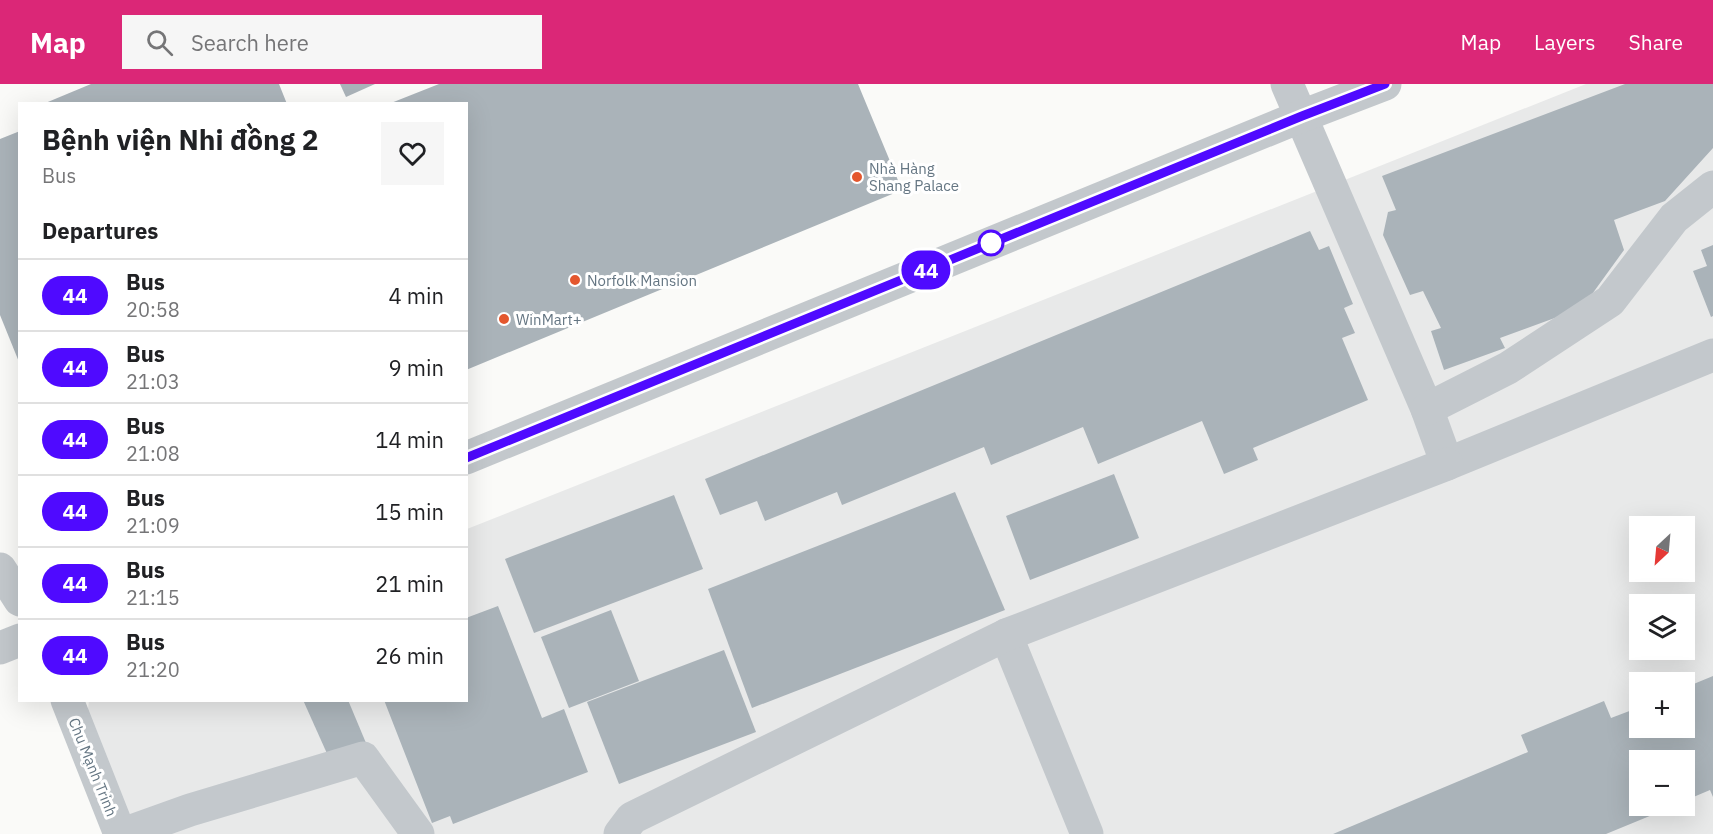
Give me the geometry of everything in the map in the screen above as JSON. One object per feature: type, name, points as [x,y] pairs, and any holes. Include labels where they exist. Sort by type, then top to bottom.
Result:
[{"type":"street","points":[[1287,84],[1427,409],[1447,464]]},
{"type":"street","points":[[468,457],[1385,84]]},
{"type":"street","points":[[1427,409],[1508,368],[1610,301],[1674,218],[1713,187]]},
{"type":"street","points":[[620,834],[632,818],[1005,635],[1447,464],[1713,355]]},
{"type":"street","points":[[0,569],[18,597]]},
{"type":"street","points":[[1005,635],[1087,834]]},
{"type":"street","points":[[0,648],[18,641]]},
{"type":"street","name":"Chu Mạnh Trinh","points":[[68,702],[121,834]]},
{"type":"street","points":[[121,834],[190,810],[363,758],[418,834]]},
{"type":"shaded area","points":[[1586,84],[1713,84],[1713,834],[136,834],[87,718],[89,702],[468,702],[468,529]]},
{"type":"building","points":[[91,84],[279,84],[286,102],[48,102]]},
{"type":"building","points":[[340,84],[375,84],[346,97]]},
{"type":"building","name":"Norfolk Mansion","points":[[439,84],[858,84],[902,190],[468,369],[468,102],[394,102]]},
{"type":"building","points":[[1625,84],[1713,84],[1713,148],[1665,201],[1614,220],[1624,250],[1582,308],[1500,338],[1505,348],[1444,370],[1431,331],[1441,328],[1423,291],[1410,295],[1383,235],[1388,212],[1396,210],[1382,176]]},
{"type":"building","points":[[18,132],[18,360],[0,315],[0,139]]},
{"type":"building","points":[[1310,231],[1319,250],[1329,246],[1353,304],[1344,308],[1355,333],[1342,338],[1368,400],[1253,448],[1258,460],[1224,474],[1202,421],[1098,464],[1083,427],[991,465],[984,447],[842,505],[837,492],[765,521],[757,501],[720,515],[705,479]]},
{"type":"building","points":[[1713,245],[1713,316],[1711,317],[1693,271],[1707,266],[1701,250]]},
{"type":"building","points":[[1114,474],[1139,538],[1030,580],[1006,516]]},
{"type":"building","points":[[955,492],[1005,610],[752,708],[708,589]]},
{"type":"building","points":[[674,495],[703,569],[534,633],[505,559]]},
{"type":"building","points":[[498,606],[542,718],[564,709],[588,772],[453,824],[450,816],[432,823],[385,702],[468,702],[468,617]]},
{"type":"building","points":[[611,610],[639,681],[569,708],[541,637]]},
{"type":"building","points":[[724,650],[756,732],[619,784],[587,702]]},
{"type":"building","points":[[1713,676],[1713,797],[1710,790],[1695,796],[1695,750],[1629,750],[1629,816],[1650,816],[1606,834],[1333,834],[1528,752],[1521,735],[1604,701],[1611,718],[1629,711],[1629,738],[1695,738],[1695,683]]},
{"type":"building","points":[[304,702],[349,702],[366,743],[329,758]]},
{"type":"bus line","name":"44","points":[[468,457],[1385,84]]},
{"type":"place","name":"Nhà Hàng Shang Palace","points":[[857,177]]},
{"type":"place","name":"Norfolk Mansion","points":[[575,280]]},
{"type":"place","name":"WinMart+","points":[[504,319]]}]
